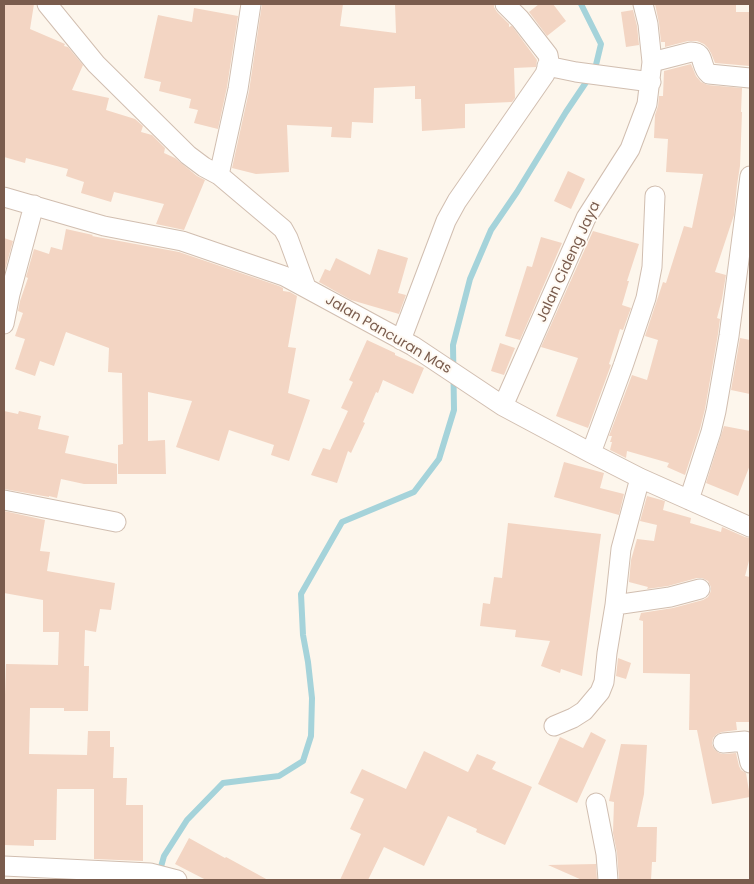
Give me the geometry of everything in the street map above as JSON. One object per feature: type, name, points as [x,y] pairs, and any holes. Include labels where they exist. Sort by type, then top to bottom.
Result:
[{"type":"street","points":[[47,4],[96,64],[188,155],[219,175],[283,229],[306,287]]},
{"type":"street","points":[[219,175],[238,89],[251,4]]},
{"type":"street","points":[[401,340],[446,221],[457,201],[545,74],[549,61],[548,55],[520,19],[505,4]]},
{"type":"street","name":"Jalan Cideng Jaya","points":[[499,403],[586,218],[630,149],[647,104],[652,62],[648,24],[643,4]]},
{"type":"street","points":[[652,62],[695,52],[700,55],[703,67],[709,74],[750,78]]},
{"type":"street","points":[[547,66],[576,72],[651,82]]},
{"type":"street","points":[[689,500],[712,432],[716,411],[729,336],[750,176]]},
{"type":"street","points":[[591,453],[646,298],[652,268],[655,196]]},
{"type":"street","name":"Jalan Pancuran Mas","points":[[4,197],[104,226],[182,242],[284,276],[401,340],[432,358],[499,403],[591,453],[640,478],[750,527]]},
{"type":"street","points":[[4,324],[10,294],[34,205]]},
{"type":"street","points":[[554,726],[584,711],[600,692],[604,682],[621,549],[640,478]]},
{"type":"street","points":[[4,500],[116,522]]},
{"type":"street","points":[[615,605],[670,597],[700,589]]},
{"type":"street","points":[[723,743],[748,741],[750,763]]},
{"type":"street","points":[[596,803],[606,854],[608,880]]},
{"type":"street","points":[[4,866],[43,874],[150,873],[175,879]]},
{"type":"building","points":[[4,4],[34,4],[30,29],[65,44],[64,46],[68,47],[83,65],[72,90],[109,98],[106,110],[135,119],[143,126],[141,132],[152,135],[165,148],[164,153],[175,158],[197,176],[205,180],[184,230],[156,224],[164,204],[114,192],[111,202],[81,193],[84,182],[66,176],[68,169],[26,158],[25,163],[4,157]]},
{"type":"building","points":[[262,4],[343,4],[340,26],[396,33],[395,4],[494,4],[497,12],[509,24],[509,27],[512,26],[537,60],[536,67],[514,68],[515,98],[512,102],[465,104],[465,128],[422,131],[421,99],[415,99],[415,86],[374,88],[373,123],[352,122],[351,138],[331,137],[332,127],[287,125],[289,172],[256,174],[232,168],[249,91]]},
{"type":"building","points":[[539,4],[553,4],[566,21],[547,36],[529,12]]},
{"type":"building","points":[[655,4],[736,5],[736,12],[750,12],[750,66],[715,63],[708,48],[697,41],[688,41],[665,47],[665,42],[661,42]]},
{"type":"building","points":[[194,8],[238,16],[227,87],[218,129],[194,123],[198,110],[189,108],[191,99],[159,91],[161,82],[144,78],[158,15],[192,22]]},
{"type":"building","points":[[633,10],[639,45],[626,47],[621,12]]},
{"type":"building","points":[[691,64],[701,82],[708,85],[742,88],[742,112],[740,166],[734,215],[715,272],[726,275],[717,318],[720,319],[718,334],[705,409],[685,475],[667,467],[669,463],[627,451],[626,458],[610,450],[612,436],[609,436],[632,375],[647,380],[658,340],[645,336],[663,282],[666,283],[684,226],[692,228],[703,174],[666,172],[668,139],[654,138],[655,115],[659,96],[663,96],[664,71]]},
{"type":"building","points":[[568,171],[585,179],[571,209],[554,201]]},
{"type":"building","points":[[66,229],[92,236],[179,252],[279,286],[283,288],[283,291],[297,296],[288,347],[296,348],[288,393],[310,400],[289,461],[271,455],[274,445],[229,430],[219,461],[176,447],[192,401],[148,392],[148,441],[165,440],[166,474],[118,474],[118,445],[123,444],[122,373],[108,372],[109,348],[66,332],[54,366],[40,361],[35,376],[15,369],[25,339],[15,336],[23,313],[18,311],[34,249],[49,254],[51,247],[62,250]]},
{"type":"building","points":[[593,231],[639,244],[627,281],[629,281],[622,305],[631,308],[623,330],[620,329],[609,364],[611,365],[588,428],[556,416],[578,358],[541,347]]},
{"type":"building","points":[[541,237],[562,243],[520,340],[505,336],[527,266],[532,267]]},
{"type":"building","points":[[4,238],[13,241],[5,270],[4,269]]},
{"type":"building","points":[[378,249],[408,258],[398,293],[406,295],[399,314],[351,300],[319,282],[325,269],[330,271],[336,258],[370,275]]},
{"type":"building","points":[[740,338],[750,340],[750,394],[731,390]]},
{"type":"building","points":[[367,340],[424,368],[413,394],[383,380],[378,393],[376,392],[363,422],[365,423],[351,453],[348,451],[337,483],[311,475],[323,448],[330,450],[348,411],[341,408],[353,382],[349,380]]},
{"type":"building","points":[[500,343],[515,348],[504,375],[491,371]]},
{"type":"building","points":[[4,411],[18,414],[19,411],[41,416],[38,429],[69,436],[65,453],[117,464],[117,484],[84,484],[61,479],[57,498],[4,489]]},
{"type":"building","points":[[724,426],[750,431],[750,465],[738,496],[706,483]]},
{"type":"building","points":[[564,462],[604,473],[600,488],[624,494],[619,515],[554,497]]},
{"type":"building","points":[[647,496],[665,501],[663,510],[691,518],[690,523],[721,532],[722,527],[750,538],[750,557],[745,576],[750,577],[750,722],[736,722],[737,730],[717,734],[713,738],[712,744],[719,753],[736,753],[741,770],[746,773],[750,797],[712,804],[697,730],[689,730],[690,674],[643,673],[643,621],[639,620],[641,613],[673,608],[703,600],[708,597],[711,591],[708,581],[702,578],[647,589],[648,587],[629,582],[631,560],[637,539],[654,541],[657,525],[640,521]]},
{"type":"building","points":[[4,511],[45,520],[40,551],[50,552],[47,571],[115,583],[111,610],[100,609],[96,632],[85,630],[84,666],[89,666],[88,711],[64,711],[64,708],[30,708],[29,754],[87,755],[88,731],[110,731],[110,747],[114,747],[113,778],[127,778],[126,805],[143,805],[143,861],[94,859],[94,789],[57,789],[56,840],[34,840],[34,846],[4,845],[4,694],[6,664],[58,665],[59,632],[43,632],[43,600],[4,593]]},
{"type":"building","points":[[508,523],[601,534],[582,676],[561,669],[560,673],[541,666],[550,641],[515,637],[516,630],[480,626],[483,603],[490,604],[494,577],[502,578]]},
{"type":"building","points":[[618,658],[631,663],[626,679],[616,676]]},
{"type":"building","points":[[591,732],[606,740],[577,803],[538,784],[560,737],[583,748]]},
{"type":"building","points":[[621,744],[647,745],[644,794],[637,827],[657,827],[656,862],[652,862],[651,880],[619,880],[613,833],[614,802],[609,801]]},
{"type":"building","points":[[424,751],[468,772],[477,754],[496,762],[492,769],[532,787],[505,845],[476,832],[477,829],[448,816],[424,866],[384,847],[368,880],[340,880],[361,834],[350,829],[364,799],[350,793],[362,769],[406,789]]},
{"type":"building","points":[[189,838],[268,880],[206,880],[175,864]]},
{"type":"building","points":[[596,864],[597,880],[582,880],[548,865]]},
{"type":"waterway","points":[[159,874],[164,856],[187,820],[223,783],[279,776],[303,761],[311,736],[312,698],[303,635],[301,594],[342,522],[414,492],[439,459],[454,410],[453,345],[470,279],[491,230],[595,69],[601,44],[581,4]]}]
